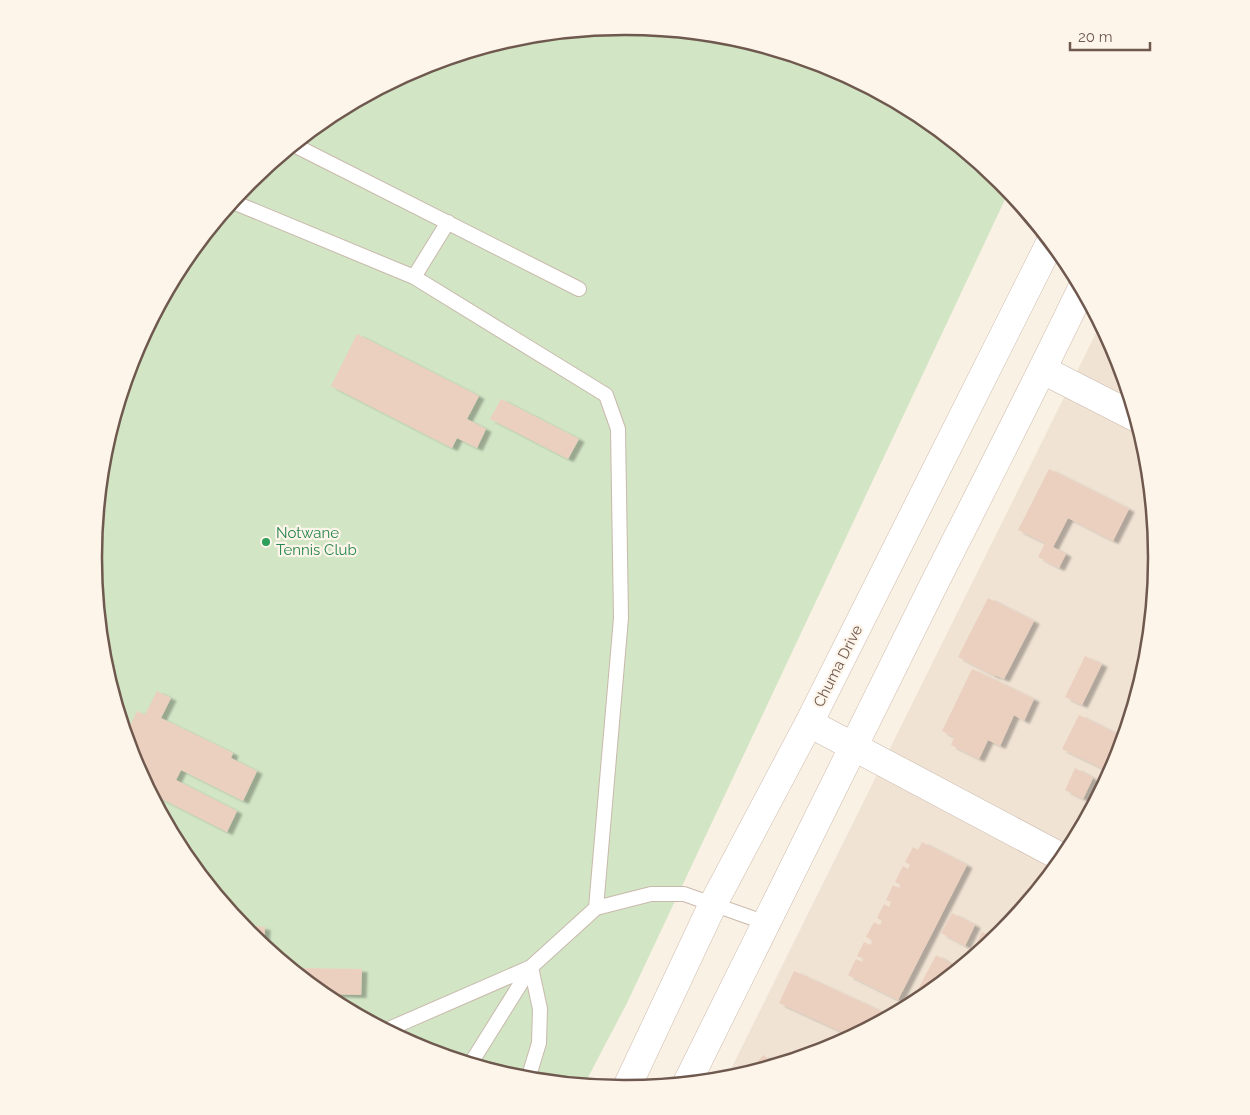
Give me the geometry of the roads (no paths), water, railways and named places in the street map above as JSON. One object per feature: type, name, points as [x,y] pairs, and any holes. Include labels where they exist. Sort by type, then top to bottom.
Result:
[{"type":"main road","name":"Chuma Drive","points":[[632,1080],[714,904],[809,723],[1047,249]]},
{"type":"main road","points":[[690,1076],[1078,297]]},
{"type":"main road","points":[[1043,370],[1127,413]]},
{"type":"main road","points":[[809,723],[1055,854]]},
{"type":"lane","points":[[301,148],[579,289]]},
{"type":"lane","points":[[240,205],[414,277],[606,395],[618,429],[621,618],[596,908]]},
{"type":"lane","points":[[414,277],[448,222]]},
{"type":"lane","points":[[475,1057],[531,967],[596,908],[651,894],[684,894],[766,923]]},
{"type":"lane","points":[[395,1026],[531,967]]},
{"type":"lane","points":[[530,1071],[539,1043],[540,1009],[531,967]]},
{"type":"place","name":"Notwane Tennis Club","points":[[266,542]]}]
